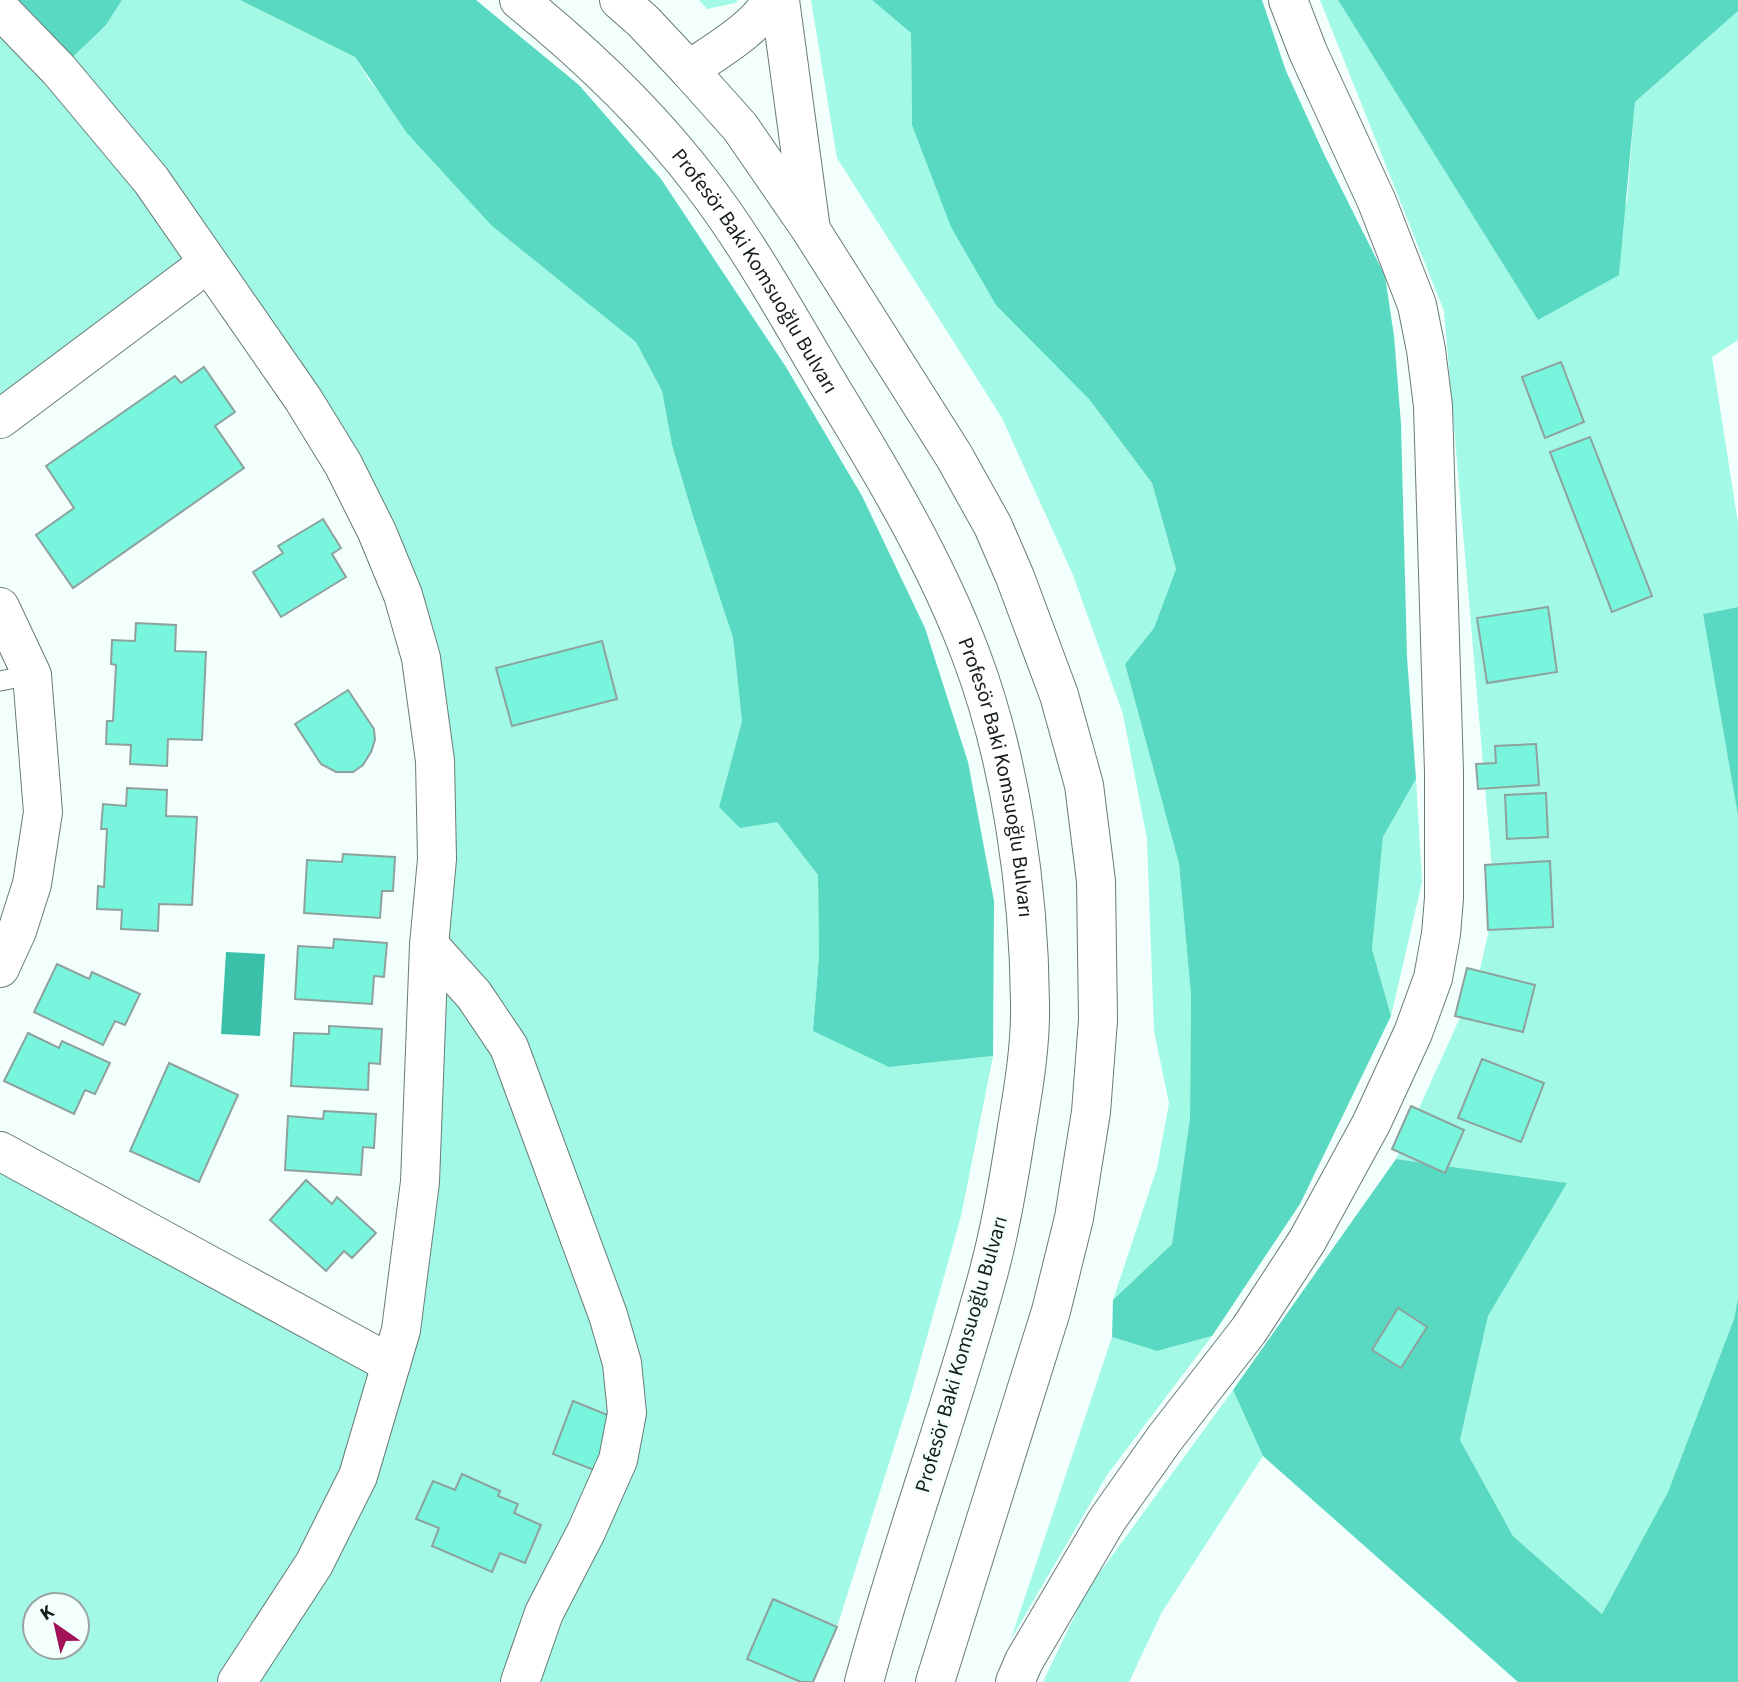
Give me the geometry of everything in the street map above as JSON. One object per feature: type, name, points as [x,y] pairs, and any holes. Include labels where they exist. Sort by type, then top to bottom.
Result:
[{"type":"street","name":"Profesör Baki Komsuoğlu Bulvarı","points":[[519,0],[607,76],[659,130],[704,185],[743,242],[887,481],[927,558],[970,652],[991,714],[1007,776],[1018,852],[1031,1006],[1024,1088],[1008,1185],[990,1268],[864,1682]]},
{"type":"street","points":[[620,0],[643,21],[740,127],[811,230],[954,456],[1004,552],[1059,695],[1084,785],[1096,881],[1098,1020],[1091,1112],[1074,1218],[1051,1311],[935,1682]]},
{"type":"street","points":[[689,70],[736,37],[757,19],[771,0]]},
{"type":"street","points":[[780,0],[811,230]]},
{"type":"street","points":[[1015,1682],[1024,1661],[1107,1520],[1165,1438],[1249,1330],[1307,1241],[1371,1124],[1413,1032],[1433,978],[1441,934],[1444,898],[1444,772],[1433,406],[1426,350],[1416,305],[1395,245],[1308,52],[1288,0]]},
{"type":"street","points":[[0,9],[59,70],[151,180],[303,399],[342,464],[377,532],[403,595],[421,659],[435,761],[437,859],[429,945],[420,1182],[401,1330],[358,1476],[314,1564],[237,1682]]},
{"type":"street","points":[[0,419],[208,263]]},
{"type":"street","points":[[0,607],[43,812],[32,884],[17,931],[0,968]]},
{"type":"street","points":[[429,945],[474,995],[509,1047],[608,1315],[622,1363],[627,1413],[618,1460],[586,1532],[544,1614],[520,1682]]},
{"type":"street","points":[[0,1151],[391,1364]]},
{"type":"shaded area","points":[[0,0],[122,0],[106,25],[59,70]]},
{"type":"shaded area","points":[[122,0],[240,0],[355,57],[369,80],[492,226],[636,341],[662,391],[672,445],[733,638],[742,721],[719,807],[777,821],[818,875],[819,956],[813,1031],[900,1066],[993,1056],[961,1216],[910,1397],[837,1627],[813,1682],[0,1682],[0,1151],[391,1364],[437,859],[403,595],[208,263],[0,419],[0,9],[85,43],[106,25]]},
{"type":"shaded area","points":[[240,0],[476,0],[579,85],[661,179],[786,367],[862,496],[925,628],[968,762],[994,901],[993,1056],[889,1067],[813,1031],[819,956],[818,875],[777,822],[740,828],[719,807],[742,721],[733,638],[672,445],[662,391],[636,342],[492,226],[407,133],[355,57]]},
{"type":"shaded area","points":[[699,0],[738,0],[707,9]]},
{"type":"shaded area","points":[[811,0],[872,0],[911,33],[912,125],[1089,399],[1152,483],[1176,569],[1154,628],[1125,664],[1179,864],[1191,995],[1190,1118],[1172,1244],[1113,1300],[1157,1168],[1169,1103],[1154,1031],[1147,839],[1123,714],[1073,575],[1002,418],[837,158]]},
{"type":"shaded area","points":[[872,0],[1262,0],[1286,71],[1385,276],[1394,336],[1401,424],[1407,657],[1416,779],[1383,837],[1372,949],[1391,1016],[1300,1204],[1212,1336],[1157,1351],[1112,1337],[1113,1300],[1172,1244],[1190,1118],[1191,995],[1179,864],[1125,664],[1154,628],[1176,569],[1152,483],[1089,399],[996,305],[951,227],[912,125],[911,33]]},
{"type":"shaded area","points":[[1320,0],[1338,0],[1538,320],[1627,202],[1635,102],[1738,11],[1738,340],[1712,357],[1738,523],[1738,607],[1703,614],[1738,816],[1738,1298],[1734,1319],[1668,1492],[1602,1614],[1513,1536],[1460,1440],[1488,1316],[1566,1183],[1396,1159],[1478,978],[1495,903],[1444,311]]},
{"type":"shaded area","points":[[1338,0],[1738,0],[1738,11],[1635,102],[1619,275],[1538,320]]},
{"type":"shaded area","points":[[1738,607],[1738,816],[1703,614]]},
{"type":"shaded area","points":[[1416,779],[1422,882],[1391,1016],[1372,949],[1383,837]]},
{"type":"shaded area","points":[[226,952],[265,954],[260,1036],[221,1034]]},
{"type":"shaded area","points":[[1396,1159],[1567,1183],[1488,1316],[1460,1440],[1513,1536],[1602,1614],[1668,1492],[1734,1319],[1738,1298],[1738,1682],[1518,1682],[1263,1456],[1233,1390]]},
{"type":"shaded area","points":[[1212,1336],[1107,1475],[1011,1639],[1112,1337],[1157,1351]]},
{"type":"shaded area","points":[[1233,1390],[1263,1456],[1162,1612],[1129,1682],[1043,1682],[1087,1590]]},
{"type":"building","points":[[1561,362],[1584,422],[1545,438],[1522,377]]},
{"type":"building","points":[[204,367],[235,412],[215,426],[244,468],[73,588],[36,535],[74,508],[46,466],[175,376],[181,383]]},
{"type":"building","points":[[1590,437],[1652,596],[1612,612],[1550,452]]},
{"type":"building","points":[[323,519],[341,548],[332,554],[346,577],[281,617],[253,572],[283,553],[278,546]]},
{"type":"building","points":[[1548,607],[1557,672],[1487,683],[1477,618]]},
{"type":"building","points":[[136,623],[176,625],[175,651],[206,652],[202,740],[168,739],[167,766],[130,764],[131,745],[106,744],[107,721],[113,721],[116,665],[111,664],[112,640],[135,641]]},
{"type":"building","points":[[602,641],[617,699],[512,726],[496,668]]},
{"type":"building","points":[[348,690],[374,729],[375,740],[363,765],[353,772],[336,772],[321,764],[295,724]]},
{"type":"building","points":[[1536,744],[1539,785],[1478,789],[1476,764],[1496,763],[1495,746]]},
{"type":"building","points":[[127,788],[167,790],[166,816],[197,817],[192,905],[159,904],[158,931],[121,929],[122,910],[97,909],[98,886],[104,887],[107,829],[101,829],[103,804],[126,806]]},
{"type":"building","points":[[1546,793],[1548,837],[1507,839],[1505,795]]},
{"type":"building","points":[[343,854],[395,857],[393,891],[382,891],[380,918],[304,913],[307,860],[342,862]]},
{"type":"building","points":[[1550,861],[1553,927],[1488,930],[1485,865]]},
{"type":"building","points":[[334,939],[387,943],[384,977],[374,976],[372,1004],[295,999],[298,946],[333,948]]},
{"type":"building","points":[[57,964],[89,979],[92,972],[140,994],[125,1025],[115,1021],[103,1045],[34,1012]]},
{"type":"building","points":[[1467,968],[1535,985],[1523,1032],[1455,1016]]},
{"type":"building","points":[[329,1026],[382,1029],[380,1064],[369,1063],[368,1090],[291,1086],[294,1033],[329,1034]]},
{"type":"building","points":[[28,1033],[59,1048],[62,1041],[110,1063],[95,1094],[85,1090],[74,1114],[4,1081]]},
{"type":"building","points":[[1482,1059],[1544,1083],[1521,1142],[1458,1118]]},
{"type":"building","points":[[169,1063],[238,1095],[199,1182],[130,1151]]},
{"type":"building","points":[[1411,1106],[1464,1130],[1445,1173],[1392,1149]]},
{"type":"building","points":[[324,1111],[376,1114],[374,1148],[363,1147],[361,1175],[285,1170],[288,1116],[323,1119]]},
{"type":"building","points":[[306,1180],[332,1204],[337,1197],[376,1233],[352,1258],[344,1251],[326,1271],[270,1220]]},
{"type":"building","points":[[1398,1308],[1427,1327],[1401,1368],[1372,1350]]},
{"type":"building","points":[[573,1401],[615,1418],[594,1470],[553,1454]]},
{"type":"building","points":[[462,1474],[500,1491],[498,1496],[518,1504],[514,1513],[541,1525],[525,1563],[500,1553],[492,1572],[432,1546],[439,1528],[416,1519],[433,1481],[455,1490]]},
{"type":"building","points":[[773,1599],[837,1627],[813,1682],[801,1682],[747,1659]]}]
